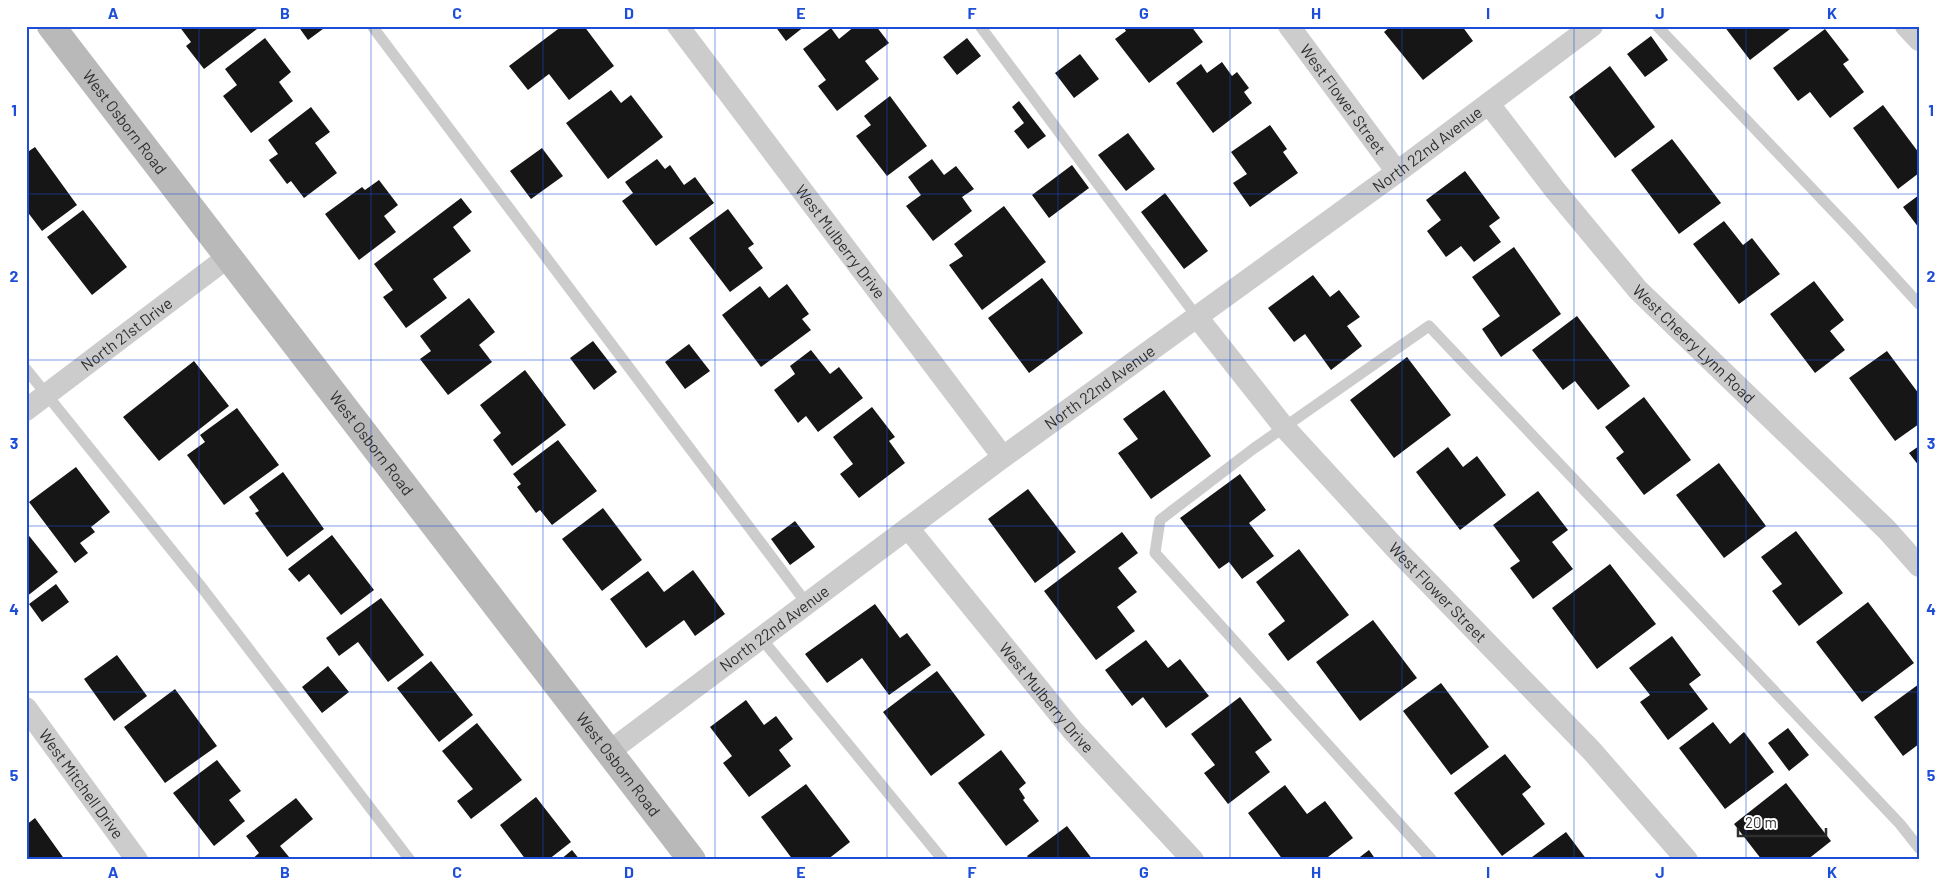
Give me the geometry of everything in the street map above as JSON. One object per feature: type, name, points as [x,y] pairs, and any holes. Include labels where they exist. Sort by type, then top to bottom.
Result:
[{"type":"street","name":"West Osborn Road","points":[[51,26],[692,860]]},
{"type":"street","name":"West Mulberry Drive","points":[[678,26],[1003,457]]},
{"type":"street","name":"West Flower Street","points":[[1289,26],[1397,172]]},
{"type":"street","name":"North 22nd Avenue","points":[[610,751],[1003,457],[1397,172],[1592,26]]},
{"type":"street","points":[[1906,26],[1919,40]]},
{"type":"street","name":"West Cheery Lynn Road","points":[[1489,104],[1555,190],[1638,290],[1887,530],[1919,566]]},
{"type":"street","name":"North 21st Drive","points":[[26,410],[228,257]]},
{"type":"street","name":"West Flower Street","points":[[1197,317],[1284,427],[1397,550],[1591,750],[1686,860]]},
{"type":"street","name":"West Mulberry Drive","points":[[908,528],[1073,731],[1193,860]]},
{"type":"street","name":"West Mitchell Drive","points":[[26,708],[137,860]]},
{"type":"lane","points":[[372,26],[807,604]]},
{"type":"lane","points":[[980,26],[1197,317]]},
{"type":"lane","points":[[1657,26],[1919,304]]},
{"type":"lane","points":[[1432,860],[1155,553],[1160,520],[1284,427],[1429,326],[1900,824],[1919,848]]},
{"type":"lane","points":[[26,369],[203,589],[410,860]]},
{"type":"lane","points":[[761,638],[943,860]]},
{"type":"building","points":[[179,26],[261,26],[204,69],[186,46],[191,42]]},
{"type":"building","points":[[298,26],[327,26],[308,40]]},
{"type":"building","points":[[562,26],[584,26],[614,66],[569,100],[549,74],[528,90],[509,66]]},
{"type":"building","points":[[775,26],[805,26],[786,41]]},
{"type":"building","points":[[855,26],[876,26],[889,43],[865,61],[879,79],[837,111],[818,86],[826,80],[803,49],[831,28],[839,39]]},
{"type":"building","points":[[1123,26],[1191,26],[1203,42],[1149,83],[1115,39],[1126,31]]},
{"type":"building","points":[[1391,26],[1462,26],[1473,41],[1423,80],[1384,32]]},
{"type":"building","points":[[1724,26],[1794,26],[1750,60]]},
{"type":"building","points":[[1825,29],[1849,60],[1843,64],[1864,92],[1830,118],[1810,92],[1798,101],[1773,68]]},
{"type":"building","points":[[1651,36],[1668,60],[1645,77],[1627,54]]},
{"type":"building","points":[[265,38],[291,72],[279,82],[293,101],[251,133],[223,96],[237,85],[225,69]]},
{"type":"building","points":[[967,38],[981,56],[957,75],[943,57]]},
{"type":"building","points":[[1080,54],[1099,79],[1074,98],[1055,73]]},
{"type":"building","points":[[1222,62],[1232,76],[1237,72],[1249,88],[1244,92],[1252,103],[1213,133],[1176,83],[1201,64],[1207,73]]},
{"type":"building","points":[[1610,66],[1655,127],[1615,158],[1569,97]]},
{"type":"building","points":[[611,90],[621,103],[631,95],[663,137],[608,179],[566,123]]},
{"type":"building","points":[[890,96],[927,146],[887,176],[856,136],[871,125],[864,116]]},
{"type":"building","points":[[1019,101],[1046,136],[1028,149],[1014,131],[1024,123],[1012,107]]},
{"type":"building","points":[[1883,105],[1919,153],[1919,173],[1898,189],[1853,128]]},
{"type":"building","points":[[311,107],[330,132],[315,143],[337,173],[304,198],[291,181],[287,184],[269,160],[278,154],[268,140]]},
{"type":"building","points":[[1270,125],[1287,149],[1283,152],[1298,173],[1250,207],[1233,183],[1247,174],[1231,152]]},
{"type":"building","points":[[1128,133],[1155,169],[1126,191],[1098,155]]},
{"type":"building","points":[[1672,139],[1721,203],[1679,234],[1631,170]]},
{"type":"building","points":[[35,147],[77,205],[42,231],[26,210],[26,153]]},
{"type":"building","points":[[542,148],[563,176],[531,199],[510,171]]},
{"type":"building","points":[[657,159],[665,169],[670,165],[684,185],[695,177],[714,203],[656,246],[622,201],[633,193],[625,182]]},
{"type":"building","points":[[932,159],[944,175],[956,166],[974,189],[962,197],[972,211],[933,241],[906,206],[921,195],[908,177]]},
{"type":"building","points":[[1072,165],[1089,188],[1049,218],[1032,195]]},
{"type":"building","points":[[1465,171],[1500,218],[1489,226],[1501,242],[1474,262],[1461,246],[1446,257],[1427,231],[1441,220],[1426,200]]},
{"type":"building","points":[[379,180],[398,205],[384,216],[396,232],[359,260],[325,214],[362,187],[365,190]]},
{"type":"building","points":[[1165,193],[1208,251],[1184,269],[1141,212]]},
{"type":"building","points":[[1919,195],[1919,228],[1903,207]]},
{"type":"building","points":[[461,198],[472,212],[453,227],[471,251],[433,279],[447,298],[406,328],[383,297],[393,290],[374,264]]},
{"type":"building","points":[[1004,206],[1046,262],[982,310],[949,265],[963,256],[954,244]]},
{"type":"building","points":[[728,209],[754,244],[748,248],[763,268],[730,292],[689,238]]},
{"type":"building","points":[[83,210],[127,267],[92,295],[47,237]]},
{"type":"building","points":[[1724,221],[1743,245],[1752,238],[1780,274],[1739,304],[1693,244]]},
{"type":"building","points":[[1514,247],[1561,314],[1501,357],[1482,329],[1500,316],[1472,277]]},
{"type":"building","points":[[1313,275],[1330,297],[1339,290],[1360,317],[1347,326],[1362,346],[1331,370],[1305,334],[1294,342],[1268,308]]},
{"type":"building","points":[[1042,278],[1083,333],[1029,373],[988,318]]},
{"type":"building","points":[[1814,281],[1844,320],[1830,331],[1845,350],[1815,373],[1770,314]]},
{"type":"building","points":[[787,284],[809,314],[802,319],[811,330],[761,367],[722,315],[760,286],[769,298]]},
{"type":"building","points":[[469,298],[495,332],[479,345],[492,362],[448,395],[420,359],[431,351],[420,336]]},
{"type":"building","points":[[1577,316],[1630,386],[1598,410],[1575,381],[1563,390],[1532,350]]},
{"type":"building","points":[[593,341],[617,372],[594,390],[570,358]]},
{"type":"building","points":[[689,344],[710,371],[685,389],[665,362]]},
{"type":"building","points":[[811,350],[830,374],[839,367],[863,398],[818,432],[806,416],[798,423],[774,390],[795,374],[790,366]]},
{"type":"building","points":[[1887,351],[1919,394],[1919,424],[1895,441],[1849,378]]},
{"type":"building","points":[[1407,357],[1451,415],[1394,458],[1350,400]]},
{"type":"building","points":[[194,361],[229,406],[159,461],[123,417]]},
{"type":"building","points":[[525,370],[566,425],[512,466],[493,440],[501,433],[480,405]]},
{"type":"building","points":[[1164,390],[1211,456],[1151,499],[1118,453],[1138,439],[1123,419]]},
{"type":"building","points":[[1644,397],[1691,460],[1644,495],[1616,458],[1624,452],[1605,427]]},
{"type":"building","points":[[872,407],[895,437],[889,441],[905,463],[859,498],[840,474],[853,464],[833,437]]},
{"type":"building","points":[[237,408],[279,465],[224,505],[187,455],[205,442],[200,435]]},
{"type":"building","points":[[558,440],[597,491],[552,525],[540,510],[536,513],[517,487],[521,484],[513,474]]},
{"type":"building","points":[[1919,446],[1919,466],[1909,453]]},
{"type":"building","points":[[1448,447],[1463,467],[1477,456],[1506,495],[1460,530],[1416,472]]},
{"type":"building","points":[[1719,463],[1766,526],[1724,558],[1676,495]]},
{"type":"building","points":[[76,467],[110,512],[91,527],[95,532],[80,543],[88,553],[75,563],[29,502]]},
{"type":"building","points":[[283,472],[324,529],[287,557],[255,513],[259,511],[249,497]]},
{"type":"building","points":[[1240,474],[1266,510],[1249,523],[1274,556],[1242,579],[1229,562],[1219,569],[1180,518]]},
{"type":"building","points":[[1028,489],[1076,552],[1035,583],[988,519]]},
{"type":"building","points":[[1538,491],[1568,530],[1552,542],[1573,569],[1533,599],[1510,568],[1520,561],[1493,525]]},
{"type":"building","points":[[603,508],[642,560],[602,591],[562,539]]},
{"type":"building","points":[[795,521],[815,547],[790,565],[771,539]]},
{"type":"building","points":[[1796,531],[1843,593],[1799,626],[1772,591],[1782,584],[1761,557]]},
{"type":"building","points":[[26,532],[58,572],[26,597]]},
{"type":"building","points":[[1122,532],[1138,553],[1118,568],[1137,592],[1117,607],[1135,631],[1096,660],[1044,591]]},
{"type":"building","points":[[332,535],[374,590],[341,615],[309,574],[299,582],[288,569]]},
{"type":"building","points":[[1299,549],[1349,615],[1288,661],[1268,634],[1285,621],[1256,582]]},
{"type":"building","points":[[1610,564],[1656,624],[1597,669],[1552,608]]},
{"type":"building","points":[[693,570],[725,614],[695,636],[684,620],[646,648],[610,599],[648,571],[664,592]]},
{"type":"building","points":[[56,584],[69,602],[42,622],[29,604]]},
{"type":"building","points":[[381,598],[424,655],[388,682],[358,642],[339,656],[326,638]]},
{"type":"building","points":[[1868,602],[1914,663],[1862,702],[1816,642]]},
{"type":"building","points":[[875,604],[900,638],[907,633],[931,665],[889,695],[862,658],[827,683],[805,654]]},
{"type":"building","points":[[1373,620],[1417,678],[1360,721],[1316,662]]},
{"type":"building","points":[[1672,636],[1701,675],[1689,684],[1708,709],[1668,740],[1640,702],[1650,695],[1629,668]]},
{"type":"building","points":[[1146,640],[1168,668],[1180,659],[1209,696],[1166,728],[1143,697],[1132,706],[1105,670]]},
{"type":"building","points":[[117,655],[147,696],[114,721],[84,679]]},
{"type":"building","points":[[431,661],[473,715],[439,742],[397,688]]},
{"type":"building","points":[[328,666],[349,692],[322,713],[302,687]]},
{"type":"building","points":[[937,671],[985,735],[931,776],[883,712]]},
{"type":"building","points":[[1441,683],[1489,747],[1451,775],[1403,711]]},
{"type":"building","points":[[1919,684],[1919,744],[1903,756],[1874,717]]},
{"type":"building","points":[[175,689],[217,746],[165,783],[124,727]]},
{"type":"building","points":[[1240,697],[1272,740],[1255,752],[1270,772],[1228,804],[1204,773],[1215,765],[1191,734]]},
{"type":"building","points":[[746,700],[764,725],[776,716],[793,739],[779,750],[791,766],[749,797],[723,763],[732,756],[710,727]]},
{"type":"building","points":[[1713,722],[1730,744],[1744,732],[1774,772],[1725,809],[1679,748]]},
{"type":"building","points":[[477,723],[522,780],[471,819],[457,801],[473,789],[442,751]]},
{"type":"building","points":[[1788,728],[1809,755],[1789,771],[1768,743]]},
{"type":"building","points":[[1001,750],[1026,783],[1019,789],[1025,798],[1023,800],[1039,821],[1006,846],[958,783]]},
{"type":"building","points":[[1505,754],[1531,787],[1522,794],[1545,824],[1502,856],[1454,793]]},
{"type":"building","points":[[217,760],[241,791],[229,800],[245,821],[214,846],[173,793]]},
{"type":"building","points":[[1786,783],[1831,841],[1807,860],[1762,860],[1734,824]]},
{"type":"building","points":[[806,784],[850,842],[827,860],[793,860],[761,817]]},
{"type":"building","points":[[1285,785],[1307,814],[1325,801],[1353,838],[1324,860],[1283,860],[1248,813]]},
{"type":"building","points":[[536,797],[571,842],[548,860],[526,860],[500,825]]},
{"type":"building","points":[[296,798],[313,819],[280,846],[289,857],[286,860],[251,860],[259,853],[246,836]]},
{"type":"building","points":[[35,818],[65,860],[26,860],[26,825]]},
{"type":"building","points":[[1067,826],[1093,860],[1030,860],[1027,856]]},
{"type":"building","points":[[1566,832],[1587,860],[1535,860],[1532,857]]},
{"type":"building","points":[[572,850],[580,860],[560,860]]},
{"type":"building","points":[[1369,850],[1376,860],[1356,860]]}]
